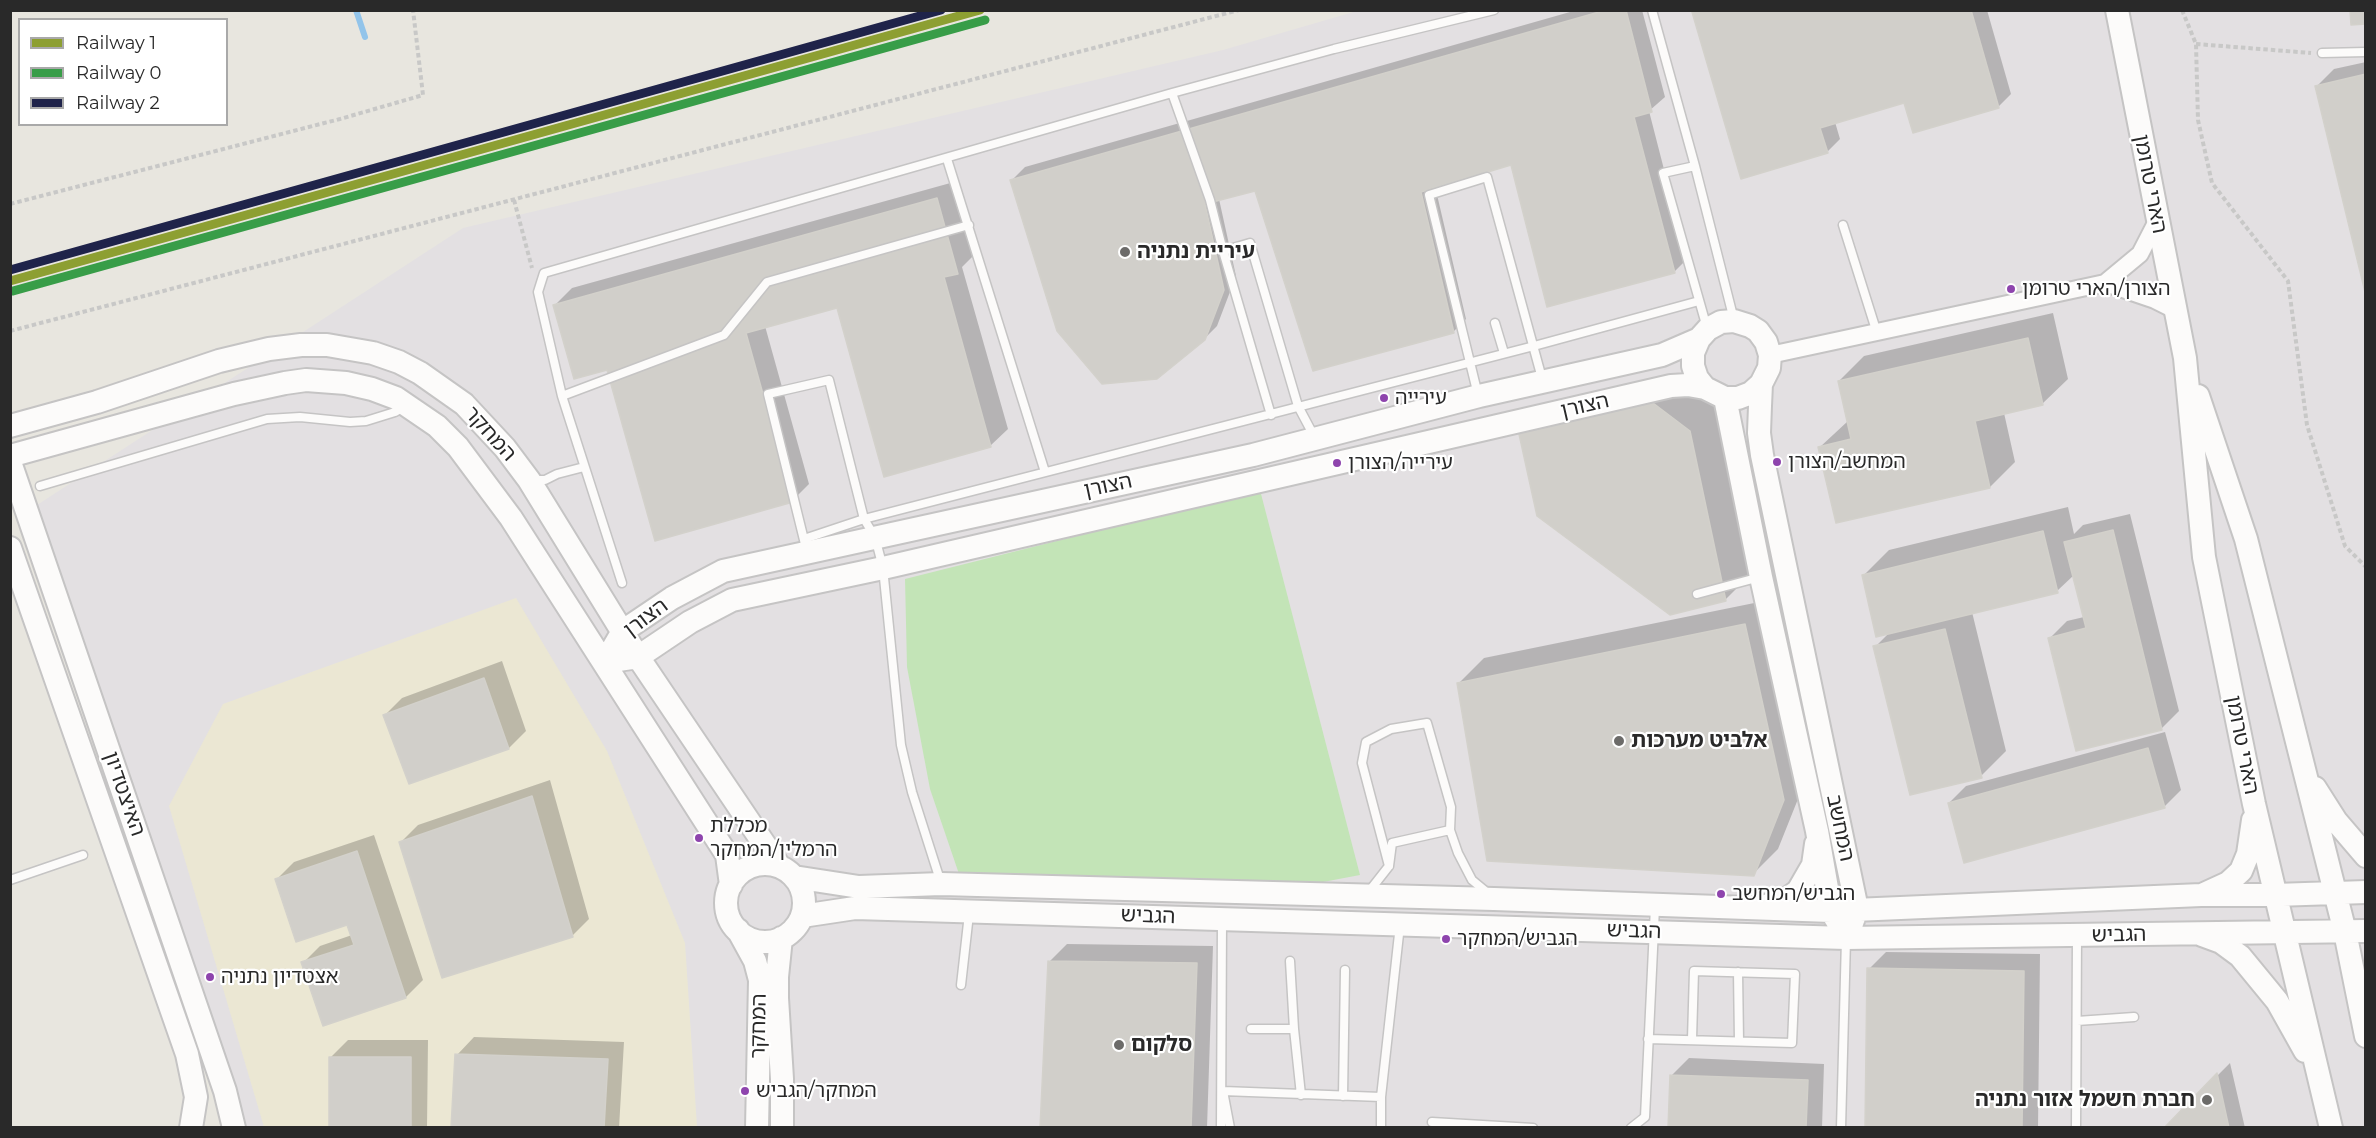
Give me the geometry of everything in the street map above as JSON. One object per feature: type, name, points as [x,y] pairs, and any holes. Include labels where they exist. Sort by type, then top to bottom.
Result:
[{"type":"street","name":"הארי טרומן","points":[[2117,10],[2185,358],[2204,557],[2254,804],[2331,1128]]},
{"type":"street","points":[[1770,355],[1877,334],[2105,283],[2140,254],[2157,221]]},
{"type":"street","points":[[2105,283],[2155,300],[2175,310]]},
{"type":"street","points":[[1734,321],[1758,331],[1766,342],[1770,355],[1769,368],[1761,384],[1751,393],[1738,398],[1715,393],[1697,378],[1693,366],[1693,352],[1703,334],[1720,322],[1734,321]]},
{"type":"street","name":"הצורן","points":[[605,662],[623,631],[672,598],[723,571],[805,546],[870,528],[1253,455],[1479,396],[1662,355],[1703,334]]},
{"type":"street","name":"המחקר","points":[[10,426],[97,402],[230,358],[291,346],[327,345],[350,348],[399,362],[442,387],[464,404],[529,480],[638,657],[787,872]]},
{"type":"street","name":"הארי טרומן","points":[[2185,358],[2246,539],[2335,894],[2355,931],[2366,1036]]},
{"type":"street","points":[[10,456],[234,394],[306,380],[346,383],[396,398],[437,426],[474,466],[511,518],[727,855],[731,885]]},
{"type":"street","name":"המחשב","points":[[1761,384],[1759,433],[1762,455],[1857,909]]},
{"type":"street","name":"הצורן","points":[[605,662],[638,657],[690,622],[732,600],[883,568],[1671,386],[1688,385],[1715,393]]},
{"type":"street","name":"המחשב","points":[[1715,393],[1761,577],[1817,831],[1832,911],[1846,938]]},
{"type":"street","points":[[1253,455],[1262,480]]},
{"type":"street","name":"האיצטדיון","points":[[10,462],[225,1091],[234,1128]]},
{"type":"street","name":"האיצטדיון","points":[[10,548],[187,1054],[196,1096],[191,1128]]},
{"type":"street","points":[[2302,763],[2336,821],[2366,856]]},
{"type":"street","points":[[2201,895],[2228,883],[2241,871],[2253,834],[2254,804]]},
{"type":"street","points":[[1758,908],[1787,899],[1798,891],[1813,865],[1817,831]]},
{"type":"street","points":[[769,864],[787,872],[803,895],[802,915],[797,925],[781,938],[760,941],[738,930],[727,909],[727,897],[738,875],[747,868],[769,864]]},
{"type":"street","name":"הגביש","points":[[787,872],[859,887],[941,884],[1366,895],[1832,911],[2201,895],[2366,892]]},
{"type":"street","points":[[941,884],[958,910]]},
{"type":"street","name":"הגביש","points":[[802,915],[855,908],[958,910],[1846,938],[2355,931]]},
{"type":"street","points":[[1846,938],[1857,909]]},
{"type":"street","name":"המחקר","points":[[738,930],[755,961],[760,980],[757,1128]]},
{"type":"street","points":[[2198,933],[2221,942],[2240,956],[2258,977],[2295,1030],[2322,1083]]},
{"type":"street","name":"המחקר","points":[[781,938],[777,998],[782,1079],[782,1128]]},
{"type":"lane","points":[[622,583],[562,396],[538,292],[544,273],[1172,93],[1334,49],[1494,10]]},
{"type":"lane","points":[[1652,10],[1695,166],[1734,321]]},
{"type":"lane","points":[[2322,53],[2366,52]]},
{"type":"lane","points":[[1172,93],[1210,200],[1270,414]]},
{"type":"lane","points":[[947,159],[1045,472]]},
{"type":"lane","points":[[1695,166],[1663,173],[1699,301],[1703,334]]},
{"type":"lane","points":[[1479,396],[1429,195],[1487,177],[1543,382]]},
{"type":"lane","points":[[562,396],[724,335],[766,282],[969,225]]},
{"type":"lane","points":[[1843,225],[1877,334]]},
{"type":"lane","points":[[1223,251],[1250,243],[1298,406],[1315,438]]},
{"type":"lane","points":[[870,528],[1045,472],[1699,301]]},
{"type":"lane","points":[[1495,323],[1504,353]]},
{"type":"lane","points":[[805,546],[768,394],[830,380],[883,568],[901,745],[912,792],[941,884]]},
{"type":"lane","points":[[40,486],[267,419],[300,417],[350,422],[366,421],[395,412],[406,405]]},
{"type":"lane","points":[[529,480],[545,480],[557,474],[584,467]]},
{"type":"lane","points":[[1697,594],[1761,577]]},
{"type":"lane","points":[[1389,866],[1362,763],[1366,742],[1390,729],[1427,723],[1451,807],[1450,830],[1458,854],[1472,880],[1494,899]]},
{"type":"lane","points":[[1366,895],[1389,866],[1392,843],[1450,830]]},
{"type":"lane","points":[[10,880],[83,855]]},
{"type":"lane","points":[[1631,1128],[1645,1117],[1655,905]]},
{"type":"lane","points":[[958,910],[961,985]]},
{"type":"lane","points":[[1221,1128],[1222,919]]},
{"type":"lane","points":[[1381,1128],[1382,1097],[1400,924]]},
{"type":"lane","points":[[2076,1128],[2077,936]]},
{"type":"lane","points":[[1841,1128],[1846,938]]},
{"type":"lane","points":[[1290,961],[1301,1095]]},
{"type":"lane","points":[[1343,1096],[1346,970]]},
{"type":"lane","points":[[1648,1039],[1792,1043],[1795,974],[1694,971],[1692,1040]]},
{"type":"lane","points":[[1738,972],[1739,1041]]},
{"type":"lane","points":[[2077,1021],[2134,1017]]},
{"type":"lane","points":[[1251,1029],[1294,1029]]},
{"type":"lane","points":[[1222,1091],[1382,1097]]},
{"type":"lane","points":[[1222,1091],[1230,1128]]},
{"type":"lane","points":[[1432,1122],[1533,1128]]},
{"type":"path","points":[[10,204],[423,95],[413,10]]},
{"type":"path","points":[[10,332],[1239,10]]},
{"type":"path","points":[[2182,10],[2196,44],[2198,120],[2212,183],[2288,281],[2307,425],[2345,546],[2366,567]]},
{"type":"path","points":[[2196,44],[2322,53]]},
{"type":"path","points":[[514,200],[538,292]]},
{"type":"shaded area","points":[[1357,11],[2365,11],[2365,1127],[246,1127],[34,507],[463,228],[1223,50]]},
{"type":"shaded area","points":[[516,598],[607,751],[685,943],[697,1127],[264,1127],[169,806],[223,704]]},
{"type":"green space","points":[[1260,490],[1360,875],[1323,882],[959,874],[930,789],[907,667],[905,579]]},
{"type":"building","points":[[1606,10],[1626,10],[1652,112],[1634,117],[1675,273],[1547,307],[1511,165],[1421,192],[1454,333],[1313,371],[1255,191],[1205,204],[1224,290],[1205,340],[1157,379],[1102,384],[1057,331],[1010,180]]},
{"type":"building","points":[[1698,10],[1971,10],[1999,108],[1913,133],[1904,103],[1820,128],[1828,153],[1741,179],[1692,12]]},
{"type":"building","points":[[2350,10],[2366,10],[2366,24],[2351,25]]},
{"type":"building","points":[[2366,74],[2366,292],[2365,292],[2315,86]]},
{"type":"building","points":[[937,198],[958,274],[944,277],[991,447],[884,477],[837,308],[746,333],[793,502],[655,541],[607,370],[574,379],[553,305]]},
{"type":"building","points":[[2028,338],[2043,405],[1975,421],[1990,488],[1836,523],[1818,447],[1851,439],[1838,381]]},
{"type":"building","points":[[1653,403],[1690,431],[1726,601],[1670,615],[1537,516],[1519,434]]},
{"type":"building","points":[[2113,530],[2162,730],[2076,751],[2048,638],[2086,628],[2064,542]]},
{"type":"building","points":[[2043,531],[2058,593],[1876,637],[1862,575]]},
{"type":"building","name":"אלביט מערכות","points":[[1745,624],[1784,800],[1754,876],[1487,861],[1457,683]]},
{"type":"building","points":[[1945,629],[1982,778],[1910,795],[1873,646]]},
{"type":"building","points":[[484,678],[509,749],[409,784],[383,715]]},
{"type":"building","points":[[2148,748],[2165,808],[1964,863],[1948,803]]},
{"type":"building","points":[[532,796],[573,937],[442,978],[399,842]]},
{"type":"building","points":[[357,851],[406,998],[323,1026],[301,962],[354,945],[347,925],[296,942],[275,879]]},
{"type":"building","name":"סלקום","points":[[1048,961],[1197,963],[1191,1128],[1040,1128]]},
{"type":"building","points":[[1867,968],[2024,971],[2022,1128],[1865,1128]]},
{"type":"building","points":[[455,1054],[608,1059],[604,1128],[451,1128]]},
{"type":"building","points":[[329,1057],[411,1057],[411,1128],[329,1126]]},
{"type":"building","name":"חברת חשמל אזור נתניה","points":[[2217,1073],[2229,1128],[2164,1128]]},
{"type":"building","points":[[1670,1075],[1808,1080],[1806,1128],[1668,1128]]},
{"type":"waterway","points":[[356,10],[365,37]]},
{"type":"rail line","name":"2","points":[[10,270],[941,10]]},
{"type":"rail line","name":"1","points":[[10,281],[980,10]]},
{"type":"rail line","name":"0","points":[[13,291],[985,20]]},
{"type":"place","name":"עיריית נתניה","points":[[1125,252]]},
{"type":"place","name":"הצורן/הארי טרומן","points":[[2011,289]]},
{"type":"place","name":"עירייה","points":[[1384,398]]},
{"type":"place","name":"המחשב/הצורן","points":[[1777,462]]},
{"type":"place","name":"עירייה/הצורן","points":[[1337,463]]},
{"type":"place","name":"אלביט מערכות","points":[[1619,741]]},
{"type":"place","name":"מכללת הרמלין/המחקר","points":[[699,838]]},
{"type":"place","name":"הגביש/המחשב","points":[[1721,894]]},
{"type":"place","name":"הגביש/המחקר","points":[[1446,939]]},
{"type":"place","name":"אצטדיון נתניה","points":[[210,977]]},
{"type":"place","name":"סלקום","points":[[1119,1045]]},
{"type":"place","name":"המחקר/הגביש","points":[[745,1091]]},
{"type":"place","name":"חברת חשמל אזור נתניה","points":[[2207,1100]]}]
